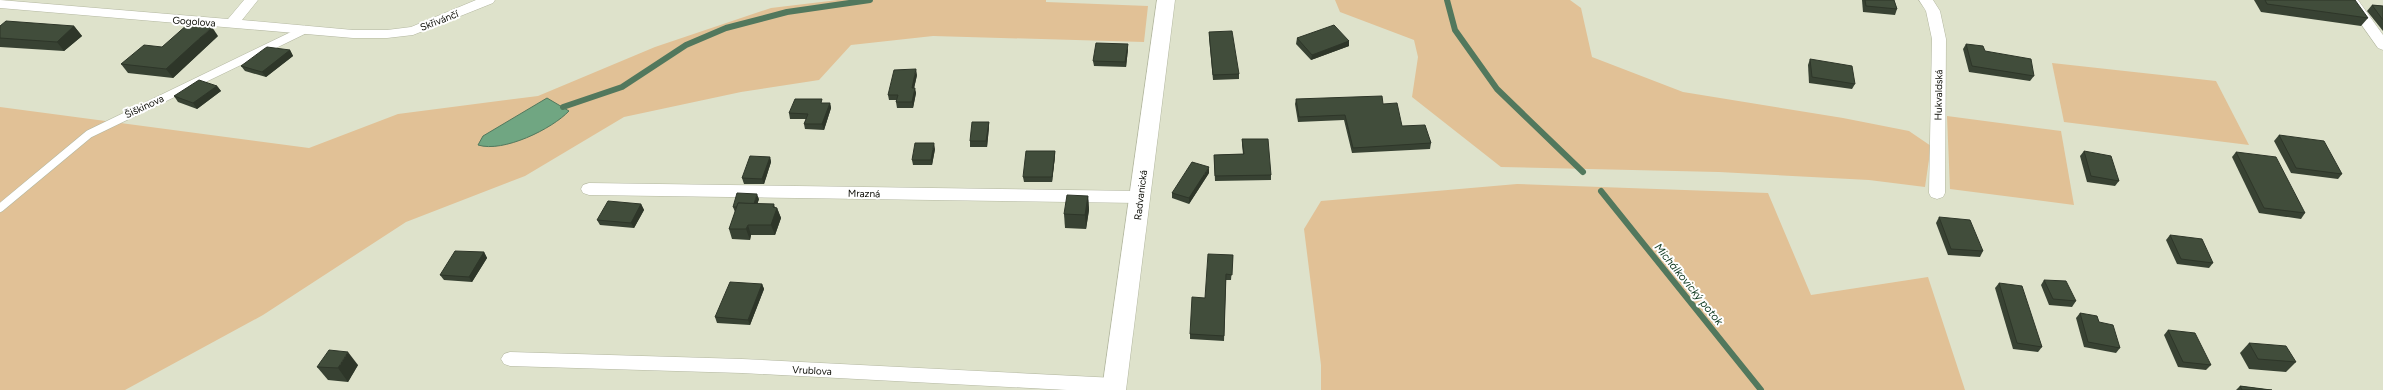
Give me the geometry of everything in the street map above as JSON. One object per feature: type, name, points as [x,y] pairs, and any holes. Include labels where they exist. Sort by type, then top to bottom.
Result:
[{"type":"street","points":[[232,23],[251,0]]},
{"type":"street","name":"Skřivánčí","points":[[387,34],[413,31],[488,0]]},
{"type":"street","name":"Radvanická","points":[[1114,388],[1166,0]]},
{"type":"street","name":"Hukvaldská","points":[[1926,0],[1933,11],[1939,38],[1937,193]]},
{"type":"street","points":[[2351,0],[2383,46]]},
{"type":"street","name":"Gogolova","points":[[0,4],[304,30],[387,34]]},
{"type":"street","name":"Mrazná","points":[[588,189],[1139,197]]},
{"type":"street","name":"Vrublova","points":[[510,359],[742,366],[1114,388]]},
{"type":"lane","name":"Šiškinova","points":[[0,208],[89,134],[121,117],[304,30]]},
{"type":"shaded area","points":[[838,0],[1046,0],[1046,2],[1148,6],[1144,42],[933,36],[851,45],[819,80],[741,92],[624,117],[525,176],[406,222],[263,315],[125,390],[0,390],[0,107],[309,148],[398,114],[538,96],[655,47],[771,8]]},
{"type":"shaded area","points":[[1335,0],[1570,0],[1581,8],[1592,57],[1683,92],[1843,118],[1909,131],[1931,146],[1925,187],[1869,180],[1719,172],[1501,167],[1412,97],[1418,57],[1414,40],[1340,12]]},
{"type":"shaded area","points":[[2052,63],[2216,81],[2249,145],[2064,122]]},
{"type":"shaded area","points":[[547,98],[569,111],[539,132],[513,143],[488,147],[478,145],[483,136]]},
{"type":"shaded area","points":[[1947,116],[2061,131],[2074,205],[1950,189]]},
{"type":"shaded area","points":[[1517,184],[1768,193],[1811,295],[1928,277],[1965,390],[1321,390],[1321,365],[1304,229],[1321,201]]},
{"type":"building","points":[[1865,0],[1894,0],[1897,9],[1866,6]]},
{"type":"building","points":[[2265,0],[2355,0],[2368,18],[2267,4]]},
{"type":"building","points":[[2372,5],[2383,6],[2383,20]]},
{"type":"building","points":[[6,21],[74,26],[57,42],[0,38],[0,26]]},
{"type":"building","points":[[188,24],[212,27],[166,69],[121,64],[144,45],[162,47]]},
{"type":"building","points":[[1334,25],[1349,41],[1312,55],[1297,38]]},
{"type":"building","points":[[1232,31],[1239,74],[1213,75],[1209,32]]},
{"type":"building","points":[[1096,43],[1128,44],[1125,62],[1093,61]]},
{"type":"building","points":[[1966,44],[1983,46],[1985,51],[2031,59],[2034,76],[1972,66]]},
{"type":"building","points":[[267,47],[290,50],[262,72],[241,66],[264,49]]},
{"type":"building","points":[[1810,59],[1852,66],[1855,84],[1812,77]]},
{"type":"building","points":[[916,69],[912,88],[915,88],[912,102],[896,102],[898,95],[888,95],[894,70]]},
{"type":"building","points":[[199,80],[217,86],[193,103],[174,96]]},
{"type":"building","points":[[1382,96],[1383,104],[1397,103],[1402,126],[1425,125],[1431,143],[1353,148],[1345,115],[1299,117],[1296,99]]},
{"type":"building","points":[[795,99],[822,99],[821,103],[830,103],[822,124],[804,124],[808,114],[789,113]]},
{"type":"building","points":[[972,122],[989,122],[986,141],[970,141]]},
{"type":"building","points":[[2279,135],[2324,141],[2342,174],[2296,168]]},
{"type":"building","points":[[1242,139],[1268,139],[1271,175],[1215,176],[1214,155],[1244,154]]},
{"type":"building","points":[[915,143],[934,143],[931,160],[912,160]]},
{"type":"building","points":[[1026,151],[1055,151],[1052,177],[1023,177]]},
{"type":"building","points":[[2084,151],[2111,156],[2119,181],[2091,176]]},
{"type":"building","points":[[2236,152],[2276,157],[2305,213],[2264,208]]},
{"type":"building","points":[[750,156],[770,157],[762,179],[742,178]]},
{"type":"building","points":[[1192,162],[1209,167],[1189,198],[1172,193]]},
{"type":"building","points":[[737,193],[757,194],[754,204],[738,203],[737,207],[733,207]]},
{"type":"building","points":[[1067,195],[1088,196],[1085,215],[1064,214]]},
{"type":"building","points":[[608,201],[641,204],[631,223],[597,220]]},
{"type":"building","points":[[738,203],[774,204],[773,207],[777,208],[771,225],[748,225],[746,229],[729,229]]},
{"type":"building","points":[[1939,217],[1970,220],[1983,251],[1951,249]]},
{"type":"building","points":[[2170,235],[2202,239],[2213,263],[2181,259]]},
{"type":"building","points":[[455,251],[484,252],[469,277],[440,275]]},
{"type":"building","points":[[1208,254],[1233,255],[1232,275],[1226,274],[1224,336],[1190,334],[1192,297],[1205,298]]},
{"type":"building","points":[[2044,280],[2066,281],[2076,301],[2053,299]]},
{"type":"building","points":[[730,282],[762,284],[748,320],[715,317]]},
{"type":"building","points":[[1999,283],[2022,286],[2042,347],[2017,343]]},
{"type":"building","points":[[2080,313],[2097,316],[2099,322],[2113,325],[2120,348],[2088,342]]},
{"type":"building","points":[[2168,330],[2195,333],[2211,365],[2183,362]]},
{"type":"building","points":[[2249,343],[2286,346],[2296,362],[2258,359]]},
{"type":"building","points":[[329,350],[348,352],[338,368],[317,367]]},
{"type":"building","points":[[2240,386],[2271,390],[2242,390]]},
{"type":"waterway","points":[[563,107],[622,87],[686,45],[726,28],[787,12],[870,0]]},
{"type":"waterway","name":"Michálkovický potok","points":[[1447,0],[1455,30],[1497,89],[1583,172]]},
{"type":"waterway","name":"Michálkovický potok","points":[[1601,191],[1761,390]]}]
